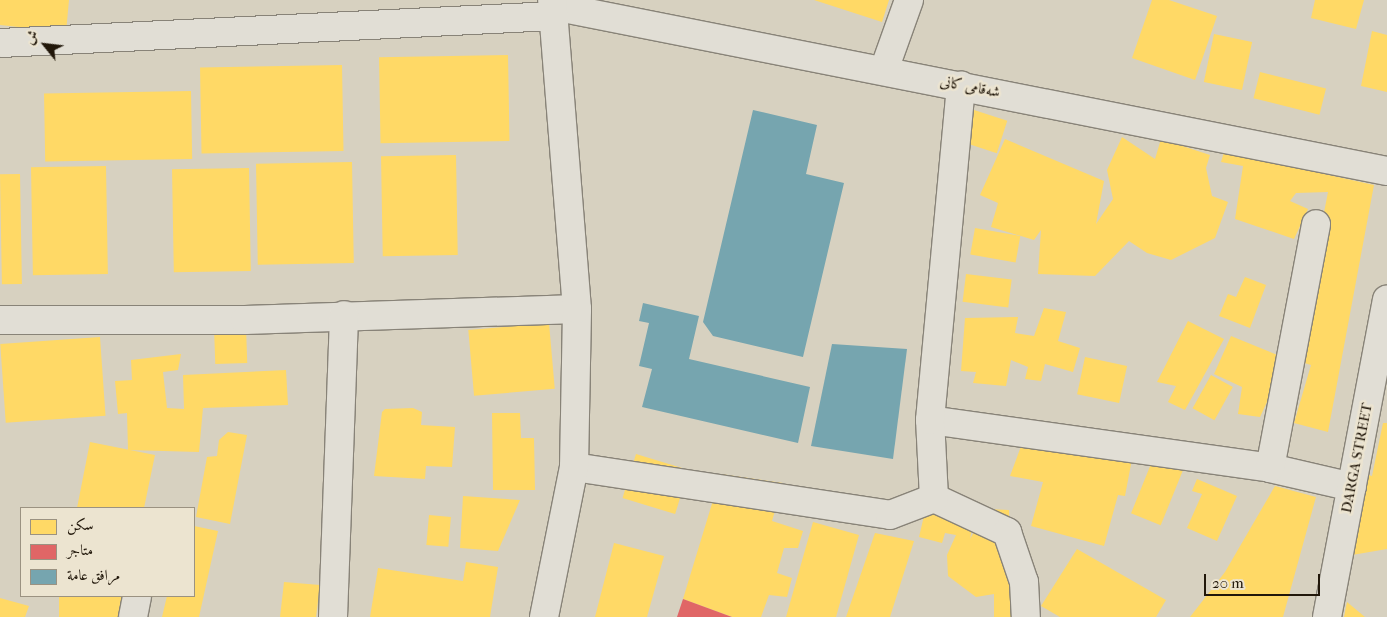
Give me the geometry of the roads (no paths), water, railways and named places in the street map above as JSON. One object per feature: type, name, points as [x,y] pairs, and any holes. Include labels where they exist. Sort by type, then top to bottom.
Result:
[{"type":"street","points":[[884,70],[909,0]]},
{"type":"street","points":[[544,617],[574,467],[577,309],[553,7]]},
{"type":"street","name":"شەقامی کانی","points":[[0,43],[553,7],[961,85],[1387,171]]},
{"type":"street","points":[[934,498],[930,420],[961,85]]},
{"type":"street","points":[[1270,468],[1316,224]]},
{"type":"street","name":"DARGA STREET","points":[[1327,617],[1387,300]]},
{"type":"street","points":[[0,320],[245,320],[344,314],[577,309]]},
{"type":"street","points":[[333,617],[344,314]]},
{"type":"street","points":[[930,420],[1270,468],[1352,487]]},
{"type":"street","points":[[574,467],[890,515],[934,498],[1007,532],[1024,582],[1026,617]]},
{"type":"street","points":[[133,617],[138,597]]}]
